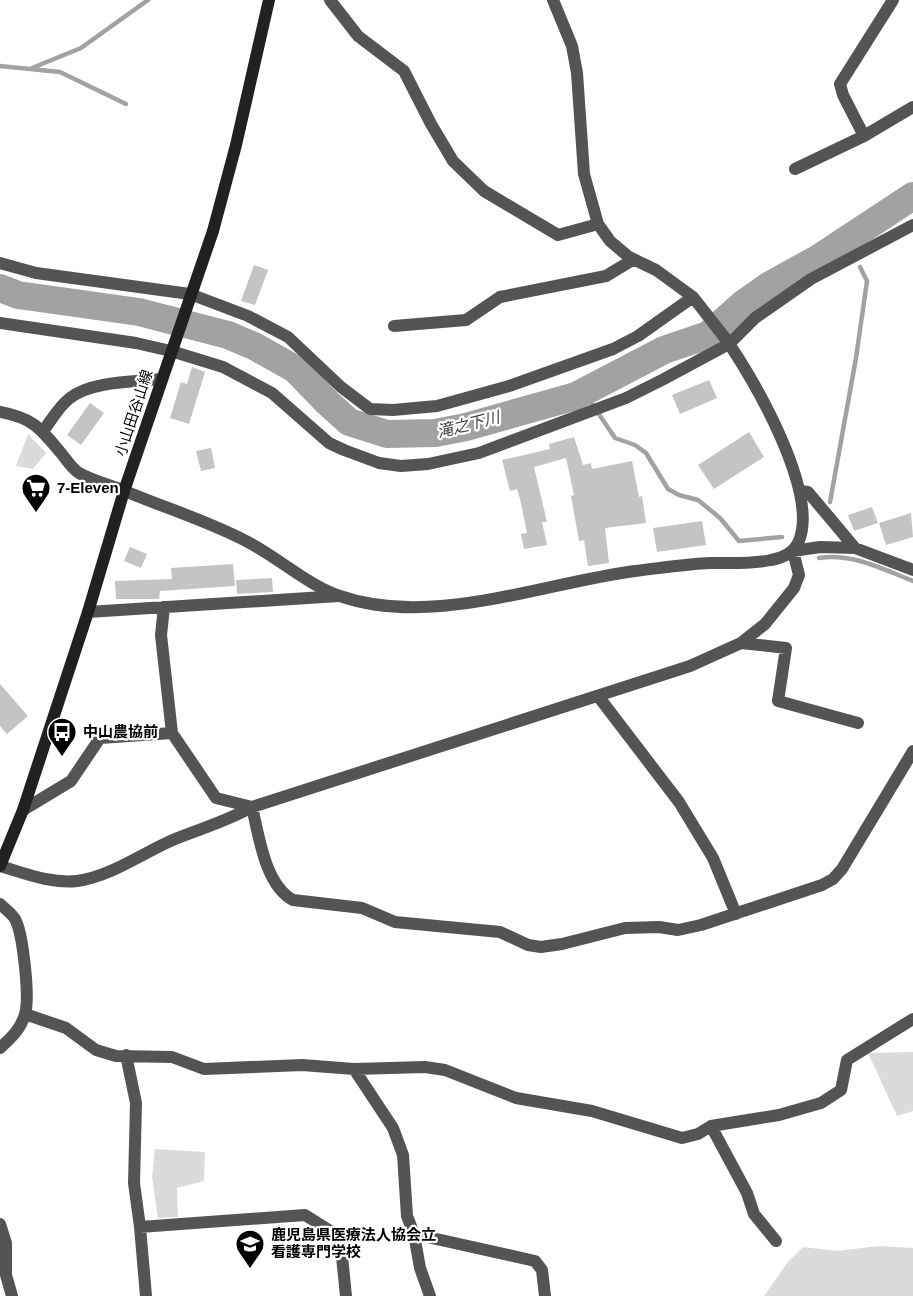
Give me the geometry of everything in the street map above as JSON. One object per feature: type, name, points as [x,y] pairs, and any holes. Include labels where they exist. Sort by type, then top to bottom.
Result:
[{"type":"main road","name":"小山田谷山線","points":[[0,866],[23,810],[88,612],[124,491],[213,231],[236,145],[269,0]]},
{"type":"street","points":[[330,0],[358,36],[404,71],[453,161],[484,191],[558,235],[598,224]]},
{"type":"street","points":[[0,866],[38,878],[75,881],[93,877],[175,839],[228,820],[252,807],[690,666],[741,643],[765,624],[794,588],[799,575],[792,551],[798,542],[801,530],[800,491],[757,386],[727,341],[696,301],[656,270],[634,259],[610,241],[598,224],[584,174],[577,73],[572,46],[553,0]]},
{"type":"street","points":[[864,136],[843,95],[840,84],[893,0]]},
{"type":"street","points":[[795,169],[864,136],[913,107]]},
{"type":"street","points":[[0,323],[172,347],[250,380],[272,393],[330,443],[362,458],[401,466],[428,464],[479,453],[605,406],[662,380],[727,341],[755,318],[811,279],[913,225]]},
{"type":"street","points":[[394,326],[466,320],[500,297],[606,276],[634,259]]},
{"type":"street","points":[[0,263],[36,273],[189,297],[248,316],[288,338],[341,387],[370,409],[393,410],[436,406],[509,386],[613,350],[696,301]]},
{"type":"street","points":[[43,431],[68,399],[80,393],[110,384],[161,379]]},
{"type":"street","points":[[0,412],[29,420],[43,431],[78,472],[246,541],[339,596],[365,603],[396,606],[457,604],[496,599],[633,571],[692,564],[770,561],[792,551],[820,547],[855,548],[913,570]]},
{"type":"street","points":[[800,491],[808,492],[855,548]]},
{"type":"street","points":[[88,612],[339,596]]},
{"type":"street","points":[[164,607],[161,635],[172,733],[216,798],[252,807]]},
{"type":"street","points":[[741,643],[786,648],[778,701],[858,723]]},
{"type":"street","points":[[598,696],[679,802],[713,858],[736,914]]},
{"type":"street","points":[[23,810],[71,780],[100,738],[172,733]]},
{"type":"street","points":[[252,807],[268,870],[284,896],[293,900],[362,908],[395,922],[500,932],[528,945],[541,946],[562,944],[625,928],[659,927],[678,930],[736,914],[822,885],[833,879],[842,868],[913,751]]},
{"type":"street","points":[[0,904],[16,919],[21,942],[26,993],[26,1014],[14,1036],[0,1048]]},
{"type":"street","points":[[26,1014],[66,1028],[96,1050],[116,1056],[172,1057],[204,1069],[302,1065],[354,1069],[425,1067],[445,1070],[516,1098],[592,1111],[682,1138],[698,1134],[711,1126],[821,1104],[841,1090],[847,1060],[913,1019]]},
{"type":"street","points":[[126,1055],[136,1103],[134,1183],[146,1296]]},
{"type":"street","points":[[354,1069],[393,1128],[403,1155],[407,1216],[414,1234],[420,1268],[430,1296]]},
{"type":"street","points":[[711,1126],[747,1193],[754,1214],[776,1241]]},
{"type":"street","points":[[140,1227],[305,1215],[340,1237],[346,1296]]},
{"type":"street","points":[[0,1224],[6,1244],[6,1275],[12,1296]]},
{"type":"street","points":[[414,1234],[535,1261],[542,1270],[545,1296]]},
{"type":"shaded area","points":[[28,434],[46,453],[33,469],[16,466]]},
{"type":"shaded area","points":[[913,1052],[913,1111],[897,1116],[868,1053]]},
{"type":"shaded area","points":[[155,1149],[205,1152],[204,1181],[177,1188],[178,1217],[158,1218],[152,1177]]},
{"type":"shaded area","points":[[879,1246],[913,1248],[913,1296],[764,1296],[788,1262],[803,1247],[837,1251]]},
{"type":"building","points":[[254,265],[268,270],[255,305],[241,301]]},
{"type":"building","points":[[192,367],[205,372],[189,424],[170,418],[181,382],[187,384]]},
{"type":"building","points":[[709,380],[717,398],[680,414],[672,395]]},
{"type":"building","points":[[90,403],[104,413],[81,445],[67,435]]},
{"type":"building","points":[[749,432],[764,457],[714,489],[698,465]]},
{"type":"building","points":[[574,437],[583,465],[591,463],[592,469],[632,461],[639,497],[642,496],[646,523],[605,528],[609,563],[588,566],[584,540],[579,541],[571,496],[574,495],[566,458],[534,467],[547,522],[542,522],[547,545],[524,549],[521,534],[527,533],[520,499],[517,489],[510,491],[502,460],[550,449],[549,444]]},
{"type":"building","points":[[211,448],[215,468],[201,471],[196,451]]},
{"type":"building","points":[[872,507],[878,523],[854,531],[848,515]]},
{"type":"building","points":[[911,513],[913,537],[886,545],[879,523]]},
{"type":"building","points":[[702,521],[706,545],[657,552],[653,528]]},
{"type":"building","points":[[130,547],[147,554],[141,568],[124,561]]},
{"type":"building","points":[[233,564],[235,586],[160,591],[159,599],[116,599],[115,581],[172,579],[171,568]]},
{"type":"building","points":[[272,578],[273,592],[237,594],[236,580]]},
{"type":"building","points":[[0,684],[28,716],[7,734],[0,726]]},
{"type":"waterway","points":[[32,68],[81,48],[148,0]]},
{"type":"waterway","points":[[0,66],[60,72],[126,104]]},
{"type":"waterway","name":"滝之下川","points":[[0,288],[18,295],[139,312],[228,335],[254,346],[295,369],[349,422],[387,434],[435,433],[466,427],[576,396],[664,350],[708,335],[743,304],[770,285],[819,258],[913,196]]},
{"type":"waterway","name":"滝之下川","points":[[847,239],[849,244]]},
{"type":"waterway","points":[[830,502],[856,358],[867,281],[860,267]]},
{"type":"waterway","points":[[584,392],[615,438],[635,445],[646,453],[668,489],[679,495],[698,500],[720,518],[739,541],[782,537]]},
{"type":"waterway","points":[[819,558],[856,560],[913,581]]},
{"type":"place","name":"7-Eleven","points":[[36,514]]},
{"type":"place","name":"中山農協前","points":[[62,758]]},
{"type":"place","name":"鹿児島県医療法人協会立 看護専門学校","points":[[250,1270]]}]
